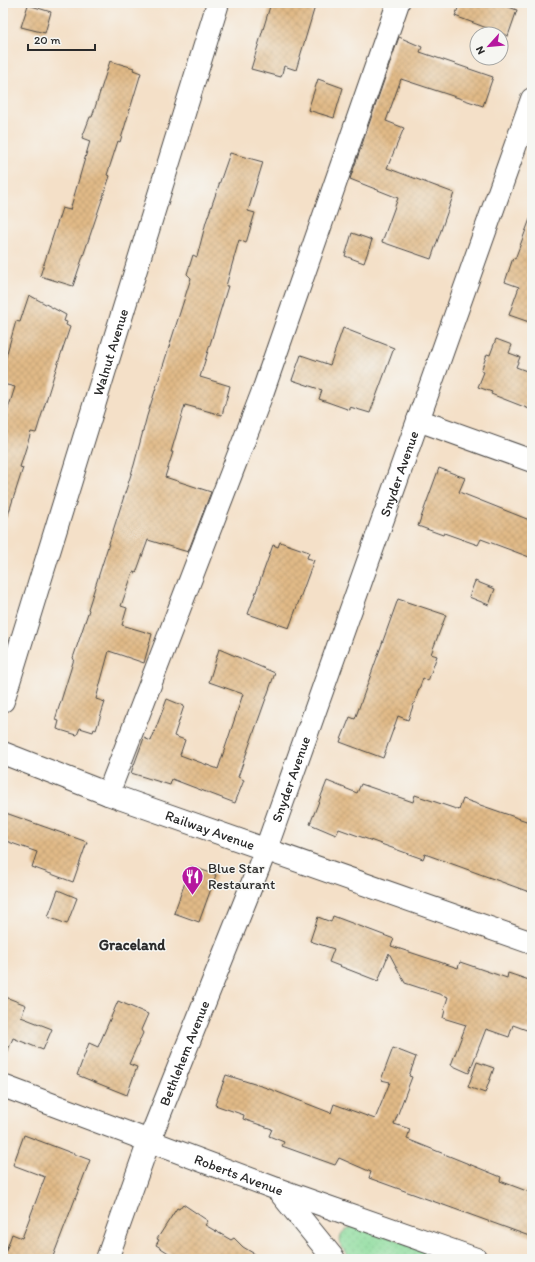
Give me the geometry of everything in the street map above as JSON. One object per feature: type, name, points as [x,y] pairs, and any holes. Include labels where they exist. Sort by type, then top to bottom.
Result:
[{"type":"street","name":"Walnut Avenue","points":[[3,701],[218,3]]},
{"type":"street","points":[[108,794],[263,391],[398,3]]},
{"type":"street","name":"Snyder Avenue","points":[[266,849],[532,99]]},
{"type":"street","points":[[418,420],[532,461]]},
{"type":"street","name":"Railway Avenue","points":[[3,753],[108,794],[532,943]]},
{"type":"street","name":"Bethlehem Avenue","points":[[107,1259],[149,1141],[266,849]]},
{"type":"street","name":"Roberts Avenue","points":[[3,1086],[277,1189],[476,1259]]},
{"type":"street","points":[[277,1189],[334,1259]]},
{"type":"green space","points":[[356,1225],[450,1259],[352,1259],[343,1249],[340,1240],[344,1231]]},
{"type":"building","points":[[271,3],[316,3],[296,70],[284,66],[281,77],[251,69]]},
{"type":"building","points":[[460,3],[498,3],[517,10],[509,33],[509,26],[482,26],[455,16]]},
{"type":"building","points":[[28,5],[51,12],[45,33],[21,27]]},
{"type":"building","points":[[399,37],[422,47],[420,52],[493,77],[483,106],[401,79],[386,121],[404,128],[387,168],[454,193],[431,259],[382,242],[398,198],[350,179]]},
{"type":"building","points":[[110,61],[134,68],[133,70],[141,73],[120,142],[118,141],[107,175],[110,176],[73,286],[40,276],[62,208],[70,210],[90,141],[82,138],[90,117],[92,117]]},
{"type":"building","points":[[318,79],[343,88],[334,118],[308,110]]},
{"type":"building","points":[[230,153],[263,162],[248,211],[255,213],[246,243],[239,240],[226,286],[228,286],[200,377],[230,386],[222,415],[185,405],[165,477],[211,492],[188,552],[148,540],[136,573],[133,572],[121,606],[127,608],[122,625],[152,634],[144,663],[109,651],[96,699],[105,702],[96,730],[94,729],[93,732],[80,728],[77,735],[57,729],[59,721],[55,720],[89,610],[88,609],[134,465],[147,416],[191,278],[187,274],[193,255],[197,257],[206,222]]},
{"type":"building","points":[[530,219],[532,220],[532,323],[509,315],[519,287],[505,282],[513,258],[515,259]]},
{"type":"building","points":[[352,233],[372,240],[364,263],[345,256]]},
{"type":"building","points":[[29,295],[66,315],[64,321],[67,322],[66,325],[70,327],[36,433],[31,432],[20,467],[23,468],[7,518],[3,517],[3,425],[15,387],[3,384],[3,367],[16,321],[20,322]]},
{"type":"building","points":[[343,328],[394,348],[370,413],[350,407],[350,410],[319,399],[322,390],[292,380],[301,355],[330,365]]},
{"type":"building","points":[[496,339],[512,345],[509,353],[520,357],[516,367],[532,373],[532,410],[491,394],[492,392],[478,387],[484,372],[481,371],[487,354],[490,355]]},
{"type":"building","points":[[439,468],[465,478],[459,492],[532,521],[532,558],[481,539],[478,545],[418,526]]},
{"type":"building","points":[[280,542],[309,552],[307,558],[314,560],[289,628],[248,614],[273,545],[278,547]]},
{"type":"building","points":[[475,581],[495,589],[489,605],[469,597]]},
{"type":"building","points":[[398,599],[446,615],[431,654],[437,656],[428,681],[423,678],[408,720],[398,716],[383,758],[340,742],[350,717],[355,719]]},
{"type":"building","points":[[219,649],[275,673],[238,777],[244,780],[235,803],[172,779],[170,785],[131,773],[144,738],[151,741],[167,699],[184,706],[174,736],[185,740],[180,755],[218,769],[243,694],[209,682]]},
{"type":"building","points":[[327,781],[357,793],[361,784],[413,802],[415,795],[459,810],[463,799],[532,823],[532,893],[425,854],[423,859],[339,829],[336,835],[310,824]]},
{"type":"building","points":[[3,812],[87,842],[73,882],[32,867],[37,852],[3,840]]},
{"type":"building","name":"Blue Star Restaurant","points":[[191,866],[216,875],[199,922],[174,913]]},
{"type":"building","points":[[58,890],[77,898],[67,924],[48,917]]},
{"type":"building","points":[[333,916],[394,939],[391,946],[458,968],[460,962],[507,978],[508,973],[532,981],[532,1032],[513,1025],[509,1037],[486,1029],[469,1073],[451,1065],[466,1025],[443,1018],[448,997],[405,983],[389,953],[378,981],[329,962],[334,949],[310,941],[318,917],[331,922]]},
{"type":"building","points":[[3,996],[26,1005],[21,1017],[52,1029],[43,1050],[13,1038],[3,1060]]},
{"type":"building","points":[[118,1001],[148,1014],[141,1030],[143,1033],[129,1064],[137,1067],[127,1095],[77,1075],[89,1043],[98,1047]]},
{"type":"building","points":[[393,1048],[416,1057],[409,1076],[412,1077],[394,1124],[410,1129],[407,1139],[501,1177],[500,1181],[532,1193],[532,1237],[369,1178],[371,1172],[339,1158],[335,1165],[282,1146],[284,1142],[269,1136],[272,1129],[243,1119],[244,1115],[215,1105],[226,1075],[267,1088],[331,1113],[334,1104],[375,1119],[390,1082],[381,1080]]},
{"type":"building","points":[[477,1062],[494,1068],[485,1093],[468,1087]]},
{"type":"building","points":[[24,1135],[90,1160],[52,1259],[3,1259],[12,1234],[22,1238],[45,1177],[13,1165]]},
{"type":"building","points":[[183,1204],[208,1221],[205,1225],[231,1240],[234,1238],[243,1247],[263,1259],[178,1259],[156,1245],[159,1240],[157,1239],[177,1208],[179,1209]]},
{"type":"place","name":"Blue Star Restaurant","points":[[192,896]]},
{"type":"district","name":"Graceland","points":[[132,945]]}]
